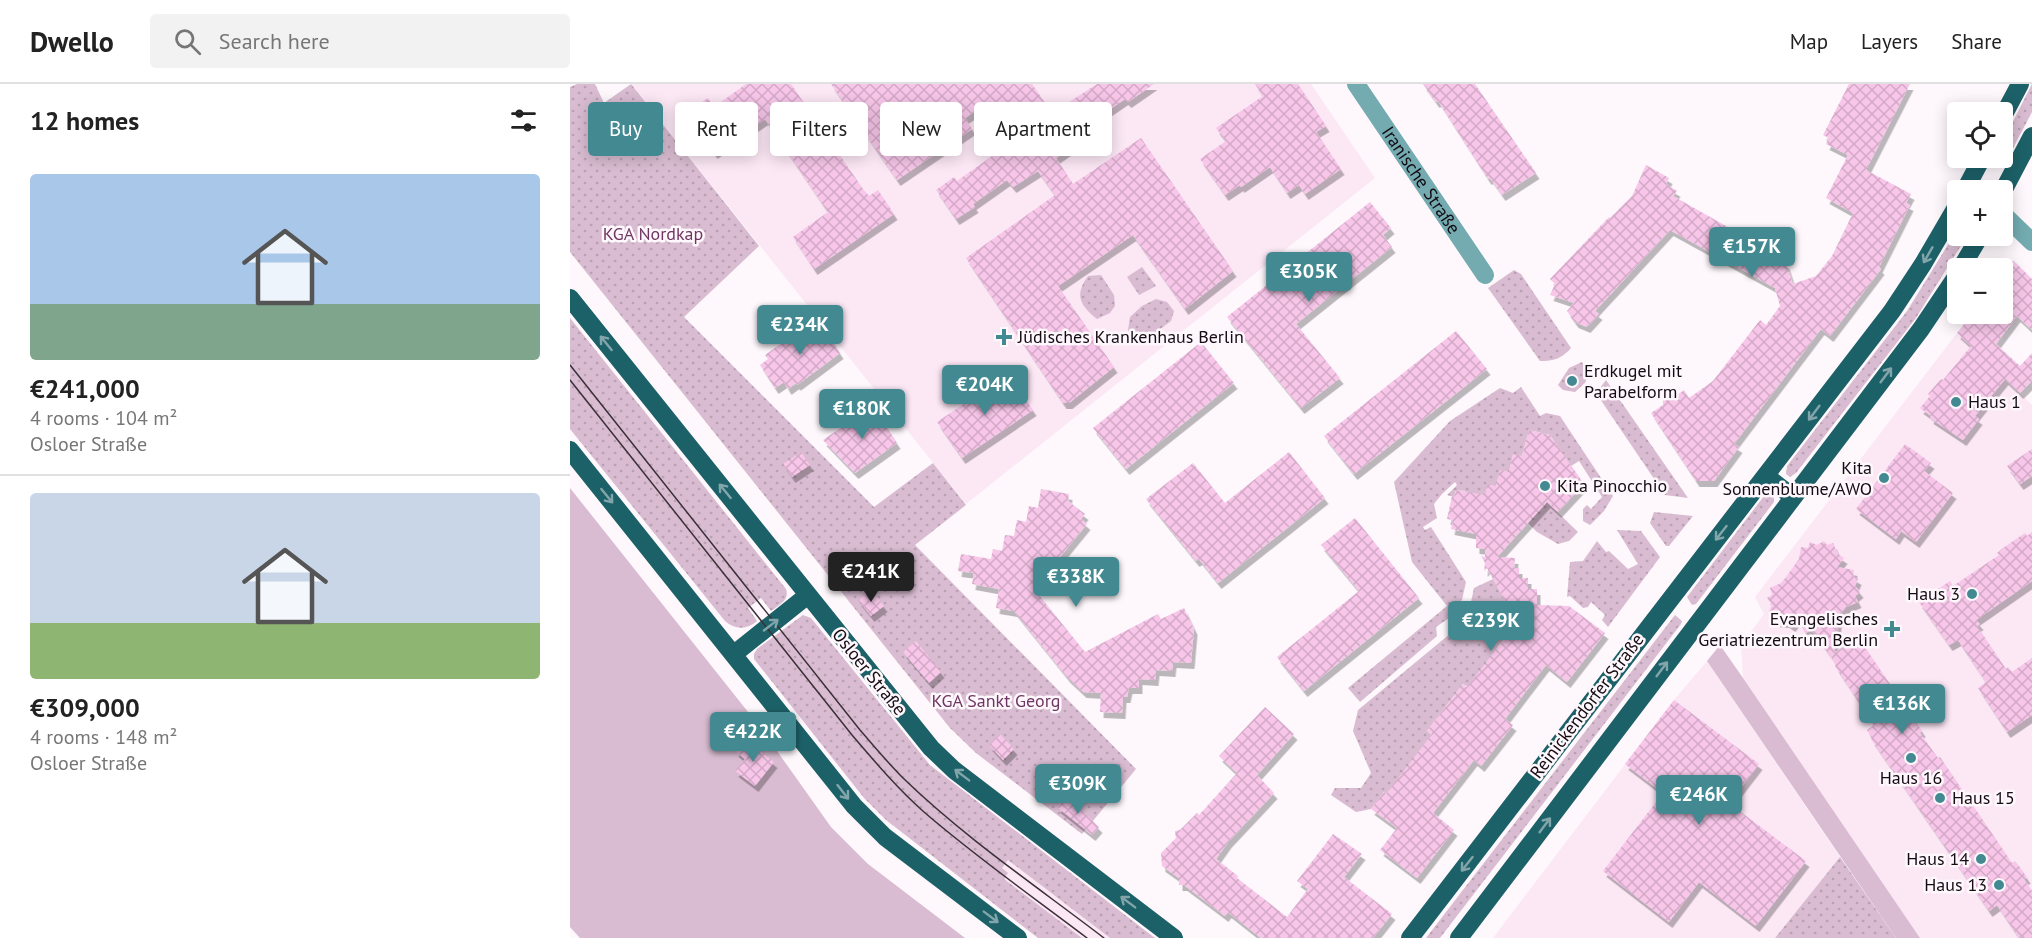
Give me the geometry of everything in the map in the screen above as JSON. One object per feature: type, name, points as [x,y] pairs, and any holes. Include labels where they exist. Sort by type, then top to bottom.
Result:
[{"type":"main road","points":[[2010,102],[2020,84]]},
{"type":"main road","points":[[2009,180],[2032,136]]},
{"type":"main road","name":"Reinickendorfer Straße","points":[[1410,938],[1892,311],[1947,223]]},
{"type":"main road","name":"Reinickendorfer Straße","points":[[1459,938],[1921,329],[1947,290]]},
{"type":"main road","name":"Osloer Straße","points":[[570,298],[920,736],[942,760],[1174,938]]},
{"type":"main road","points":[[570,450],[854,806],[885,837],[1018,938]]},
{"type":"main road","points":[[1766,476],[1793,496]]},
{"type":"main road","points":[[734,654],[808,595]]},
{"type":"street","name":"Iranische Straße","points":[[1356,84],[1485,275]]},
{"type":"street","points":[[2013,224],[2032,242]]},
{"type":"shaded area","name":"Jüdisches Krankenhaus Berlin","points":[[631,84],[1311,84],[1375,178],[966,504],[688,156],[758,156],[758,102],[675,102],[675,139],[663,124],[663,102],[645,102]]},
{"type":"shaded area","name":"Evangelisches Geriatriezentrum Berlin","points":[[1957,333],[2032,405],[2032,938],[1920,938],[1743,678],[1741,645],[1764,614],[1755,597]]},
{"type":"shaded area","points":[[1707,661],[1840,857],[1775,938],[1493,938],[1674,700]]},
{"type":"shaded area","points":[[971,831],[1110,938],[1082,938],[961,846]]},
{"type":"green space","name":"KGA Nordkap","points":[[577,84],[595,84],[604,102],[588,102],[588,156],[663,156],[663,124],[675,140],[675,156],[688,156],[759,246],[684,317],[874,507],[933,463],[966,505],[915,545],[1136,769],[1082,834],[976,753],[950,728],[570,252],[570,87]]},
{"type":"green space","name":"KGA Nordkap","points":[[631,84],[645,102],[605,102]]},
{"type":"green space","points":[[2032,84],[2032,112],[2013,148],[2013,121]]},
{"type":"green space","points":[[1947,246],[1961,246],[1953,258],[1947,258],[1947,268],[1916,318],[1796,473],[1790,477],[1786,474],[1787,466],[1907,311]]},
{"type":"green space","points":[[1142,267],[1156,286],[1139,295],[1127,277]]},
{"type":"green space","points":[[1514,270],[1521,274],[1571,348],[1564,355],[1553,360],[1540,361],[1488,288]]},
{"type":"green space","points":[[1101,275],[1114,295],[1115,306],[1110,313],[1097,319],[1083,305],[1080,295],[1088,276]]},
{"type":"green space","points":[[1156,299],[1167,302],[1174,311],[1171,321],[1143,342],[1133,339],[1128,330],[1130,317],[1142,306]]},
{"type":"green space","points":[[570,318],[786,589],[785,599],[771,611],[761,598],[748,608],[757,621],[753,624],[737,627],[725,621],[570,429]]},
{"type":"green space","points":[[1582,362],[1589,373],[1585,383],[1575,392],[1563,390],[1558,385],[1569,368]]},
{"type":"green space","points":[[1606,380],[1688,498],[1665,495],[1596,393]]},
{"type":"green space","points":[[1521,387],[1540,416],[1546,413],[1560,416],[1613,496],[1604,511],[1590,525],[1583,521],[1583,509],[1587,505],[1591,509],[1602,497],[1579,461],[1571,466],[1550,435],[1529,430],[1522,456],[1513,455],[1509,472],[1500,471],[1496,486],[1484,498],[1456,490],[1454,497],[1447,495],[1457,485],[1455,482],[1434,504],[1437,518],[1423,527],[1425,530],[1431,527],[1466,582],[1462,600],[1451,609],[1452,616],[1436,627],[1437,636],[1360,702],[1348,688],[1447,606],[1412,562],[1394,482],[1450,421],[1500,388],[1513,393]]},
{"type":"green space","points":[[570,488],[760,727],[831,827],[868,864],[965,938],[580,938],[570,927]]},
{"type":"green space","points":[[1769,494],[1774,498],[1774,502],[1696,604],[1692,605],[1687,597],[1764,496]]},
{"type":"green space","points":[[1547,502],[1578,532],[1569,541],[1558,544],[1537,532],[1528,523]]},
{"type":"green space","points":[[1654,512],[1693,516],[1669,546],[1666,546],[1650,523]]},
{"type":"green space","points":[[1617,530],[1641,531],[1660,557],[1608,627],[1602,620],[1605,615],[1591,602],[1588,607],[1583,608],[1570,596],[1567,597],[1570,562],[1583,561],[1597,541],[1606,552],[1609,551],[1628,569],[1638,564]]},
{"type":"green space","points":[[1493,579],[1518,625],[1514,626],[1468,687],[1463,684],[1427,731],[1434,736],[1386,794],[1384,792],[1371,809],[1356,812],[1331,795],[1335,788],[1361,788],[1371,773],[1353,731],[1358,710],[1457,628],[1459,611],[1471,602],[1474,588]]},
{"type":"green space","points":[[803,615],[811,618],[930,765],[1155,938],[1110,938],[1008,860],[1002,868],[1008,873],[1004,879],[1082,938],[1038,938],[886,820],[864,798],[754,659],[757,649]]},
{"type":"green space","points":[[1675,615],[1682,621],[1681,624],[1440,938],[1426,938]]},
{"type":"green space","points":[[1720,645],[1920,938],[1896,938],[1707,661]]},
{"type":"green space","points":[[1840,857],[1896,938],[1775,938]]},
{"type":"building","points":[[746,84],[791,84],[803,102],[770,102],[770,126],[765,119],[758,124],[758,102],[721,102]]},
{"type":"building","points":[[831,84],[1032,84],[1044,102],[974,102],[974,112],[965,118],[972,129],[962,136],[962,102],[880,102],[880,155],[868,138],[868,102],[843,102]]},
{"type":"building","points":[[1097,84],[1154,84],[1128,102],[1125,99],[1112,108],[1112,102],[1069,102]]},
{"type":"building","points":[[1255,84],[1298,84],[1326,126],[1316,132],[1341,169],[1305,194],[1299,185],[1287,193],[1270,167],[1225,195],[1200,159],[1226,141],[1216,128],[1263,96]]},
{"type":"building","points":[[1423,84],[1475,84],[1536,173],[1502,195],[1490,178],[1488,179],[1438,101],[1436,102]]},
{"type":"building","points":[[1849,84],[1910,84],[1866,170],[1911,194],[1906,203],[1910,205],[1879,267],[1881,269],[1830,336],[1821,329],[1734,444],[1739,447],[1714,481],[1696,481],[1651,413],[1663,405],[1663,397],[1673,398],[1684,390],[1689,398],[1713,381],[1760,320],[1766,325],[1780,306],[1775,288],[1670,230],[1595,311],[1599,314],[1587,327],[1575,322],[1567,311],[1574,303],[1550,295],[1555,284],[1550,279],[1632,196],[1646,165],[1669,178],[1666,184],[1677,191],[1673,196],[1779,256],[1778,258],[1786,263],[1793,284],[1816,276],[1832,256],[1853,213],[1826,198],[1848,155],[1826,144],[1829,138],[1823,135]]},
{"type":"building","points":[[1141,138],[1233,271],[1185,309],[1133,235],[1058,286],[1114,367],[1069,403],[1063,403],[966,258],[1055,195],[1038,171],[1013,187],[1007,180],[973,204],[975,207],[956,219],[936,190],[954,177],[957,181],[992,156],[1059,156],[1056,158],[1073,184]]},
{"type":"building","points":[[790,156],[840,156],[869,196],[878,190],[894,214],[814,269],[793,237],[828,212]]},
{"type":"building","points":[[880,156],[932,156],[897,180]]},
{"type":"building","points":[[1370,202],[1391,228],[1383,235],[1392,247],[1296,324],[1340,378],[1301,408],[1227,317]]},
{"type":"building","points":[[2013,261],[2032,279],[2032,330],[2017,316],[2013,321]]},
{"type":"building","points":[[818,320],[840,353],[797,385],[796,383],[788,389],[784,382],[775,388],[760,365],[768,359],[765,355],[809,324],[811,327]]},
{"type":"building","points":[[1964,324],[2011,324],[1996,344],[2020,366],[2032,353],[2032,381],[2020,393],[2005,379],[1975,416],[1979,419],[1963,440],[1930,418],[1931,416],[1920,408],[1930,396],[1928,394],[1941,379],[1943,380],[1971,346],[1957,333]]},
{"type":"building","points":[[1456,331],[1487,369],[1354,474],[1324,436]]},
{"type":"building","points":[[1201,342],[1234,383],[1126,469],[1093,428]]},
{"type":"building","points":[[1008,374],[1033,410],[962,458],[937,422]]},
{"type":"building","points":[[873,406],[897,443],[855,473],[823,440]]},
{"type":"building","points":[[1529,430],[1550,435],[1584,484],[1558,512],[1547,502],[1497,557],[1515,558],[1514,568],[1519,568],[1519,578],[1528,578],[1528,589],[1537,589],[1537,605],[1569,606],[1605,633],[1567,682],[1546,665],[1505,719],[1513,725],[1481,766],[1474,760],[1433,813],[1454,830],[1417,878],[1380,850],[1397,828],[1371,809],[1384,792],[1386,794],[1432,734],[1427,731],[1463,684],[1467,687],[1517,623],[1487,568],[1484,571],[1485,563],[1481,556],[1485,557],[1485,549],[1476,548],[1476,534],[1451,529],[1453,520],[1447,519],[1452,496],[1454,497],[1456,490],[1485,495],[1487,484],[1496,486],[1500,470],[1509,472],[1513,454],[1522,456]]},
{"type":"building","points":[[1905,444],[1931,463],[1924,471],[1953,493],[1916,542],[1901,531],[1896,539],[1856,509]]},
{"type":"building","points":[[2032,449],[2032,476],[2020,484],[2007,466]]},
{"type":"building","points":[[801,452],[810,465],[792,477],[783,464]]},
{"type":"building","points":[[1289,452],[1325,498],[1218,583],[1199,559],[1196,561],[1146,499],[1193,463],[1225,503]]},
{"type":"building","points":[[1041,489],[1069,494],[1068,501],[1085,514],[1081,519],[1087,524],[1034,589],[1085,652],[1158,614],[1161,619],[1184,608],[1194,629],[1191,663],[1173,662],[1172,671],[1156,670],[1155,680],[1139,679],[1139,688],[1129,688],[1127,697],[1123,697],[1122,713],[1100,712],[1101,693],[1083,692],[1067,677],[1014,611],[996,608],[999,589],[972,584],[974,573],[958,571],[961,554],[991,559],[993,549],[1002,551],[1005,535],[1014,536],[1017,520],[1026,522],[1029,506],[1038,508]]},
{"type":"building","points":[[1355,518],[1419,598],[1304,691],[1277,657],[1359,591],[1321,545]]},
{"type":"building","points":[[2032,532],[2032,581],[1976,620],[1980,624],[1977,626],[2006,669],[2008,667],[2012,672],[2032,658],[2032,715],[2007,732],[1978,688],[1986,682],[1958,640],[1949,645],[1919,602],[1950,581],[1953,586],[1999,555],[1997,553],[2003,548],[2025,533],[2027,536]]},
{"type":"building","points":[[1824,541],[1827,545],[1833,543],[1838,554],[1844,558],[1837,567],[1854,570],[1853,576],[1858,579],[1855,586],[1860,592],[1855,596],[1858,602],[1846,607],[1839,616],[1834,653],[1858,637],[1922,731],[1920,733],[1938,758],[1940,757],[2012,863],[2015,861],[2022,870],[2027,878],[2024,879],[2032,891],[2032,938],[2019,938],[1997,905],[1989,911],[1871,739],[1867,730],[1874,725],[1812,630],[1805,633],[1798,618],[1792,626],[1786,622],[1774,621],[1775,614],[1769,612],[1772,604],[1767,598],[1772,595],[1770,588],[1781,583],[1786,577],[1799,559],[1801,547],[1808,548],[1810,542],[1817,545]]},
{"type":"building","points":[[871,590],[884,606],[871,616],[858,600]]},
{"type":"building","points":[[916,641],[941,672],[929,683],[903,652]]},
{"type":"building","points":[[1674,700],[1759,764],[1729,803],[1806,861],[1756,926],[1699,882],[1669,922],[1603,871],[1663,793],[1625,764]]},
{"type":"building","points":[[1265,707],[1294,734],[1257,775],[1274,793],[1228,842],[1216,859],[1287,917],[1308,889],[1297,881],[1333,834],[1362,854],[1344,877],[1392,914],[1373,938],[1261,938],[1228,912],[1225,916],[1184,885],[1179,885],[1179,878],[1162,866],[1161,853],[1176,838],[1175,831],[1180,830],[1197,813],[1199,815],[1237,773],[1219,756]]},
{"type":"building","points":[[1000,734],[1014,749],[1003,760],[989,745]]},
{"type":"building","points":[[744,738],[774,762],[755,786],[735,771],[745,759],[735,751]]},
{"type":"building","points":[[1067,795],[1099,827],[1092,835],[1057,807]]},
{"type":"tram line","points":[[570,365],[860,730],[903,778],[975,841],[1104,938]]},
{"type":"tram line","points":[[570,380],[852,735],[887,775],[944,829],[1087,938]]},
{"type":"place","name":"Jüdisches Krankenhaus Berlin","points":[[1004,337]]},
{"type":"place","name":"Erdkugel mit Parabelform","points":[[1572,381]]},
{"type":"place","name":"Haus 1","points":[[1956,402]]},
{"type":"place","name":"Kita Sonnenblume/AWO","points":[[1884,478]]},
{"type":"place","name":"Kita Pinocchio","points":[[1545,486]]},
{"type":"place","name":"Haus 3","points":[[1972,594]]},
{"type":"place","name":"Evangelisches Geriatriezentrum Berlin","points":[[1892,629]]},
{"type":"place","name":"Haus 16","points":[[1911,758]]},
{"type":"place","name":"Haus 15","points":[[1940,798]]},
{"type":"place","name":"Haus 14","points":[[1981,859]]},
{"type":"place","name":"Haus 13","points":[[1999,885]]},
{"type":"park label","name":"KGA Sankt Georg","points":[[996,701]]}]
